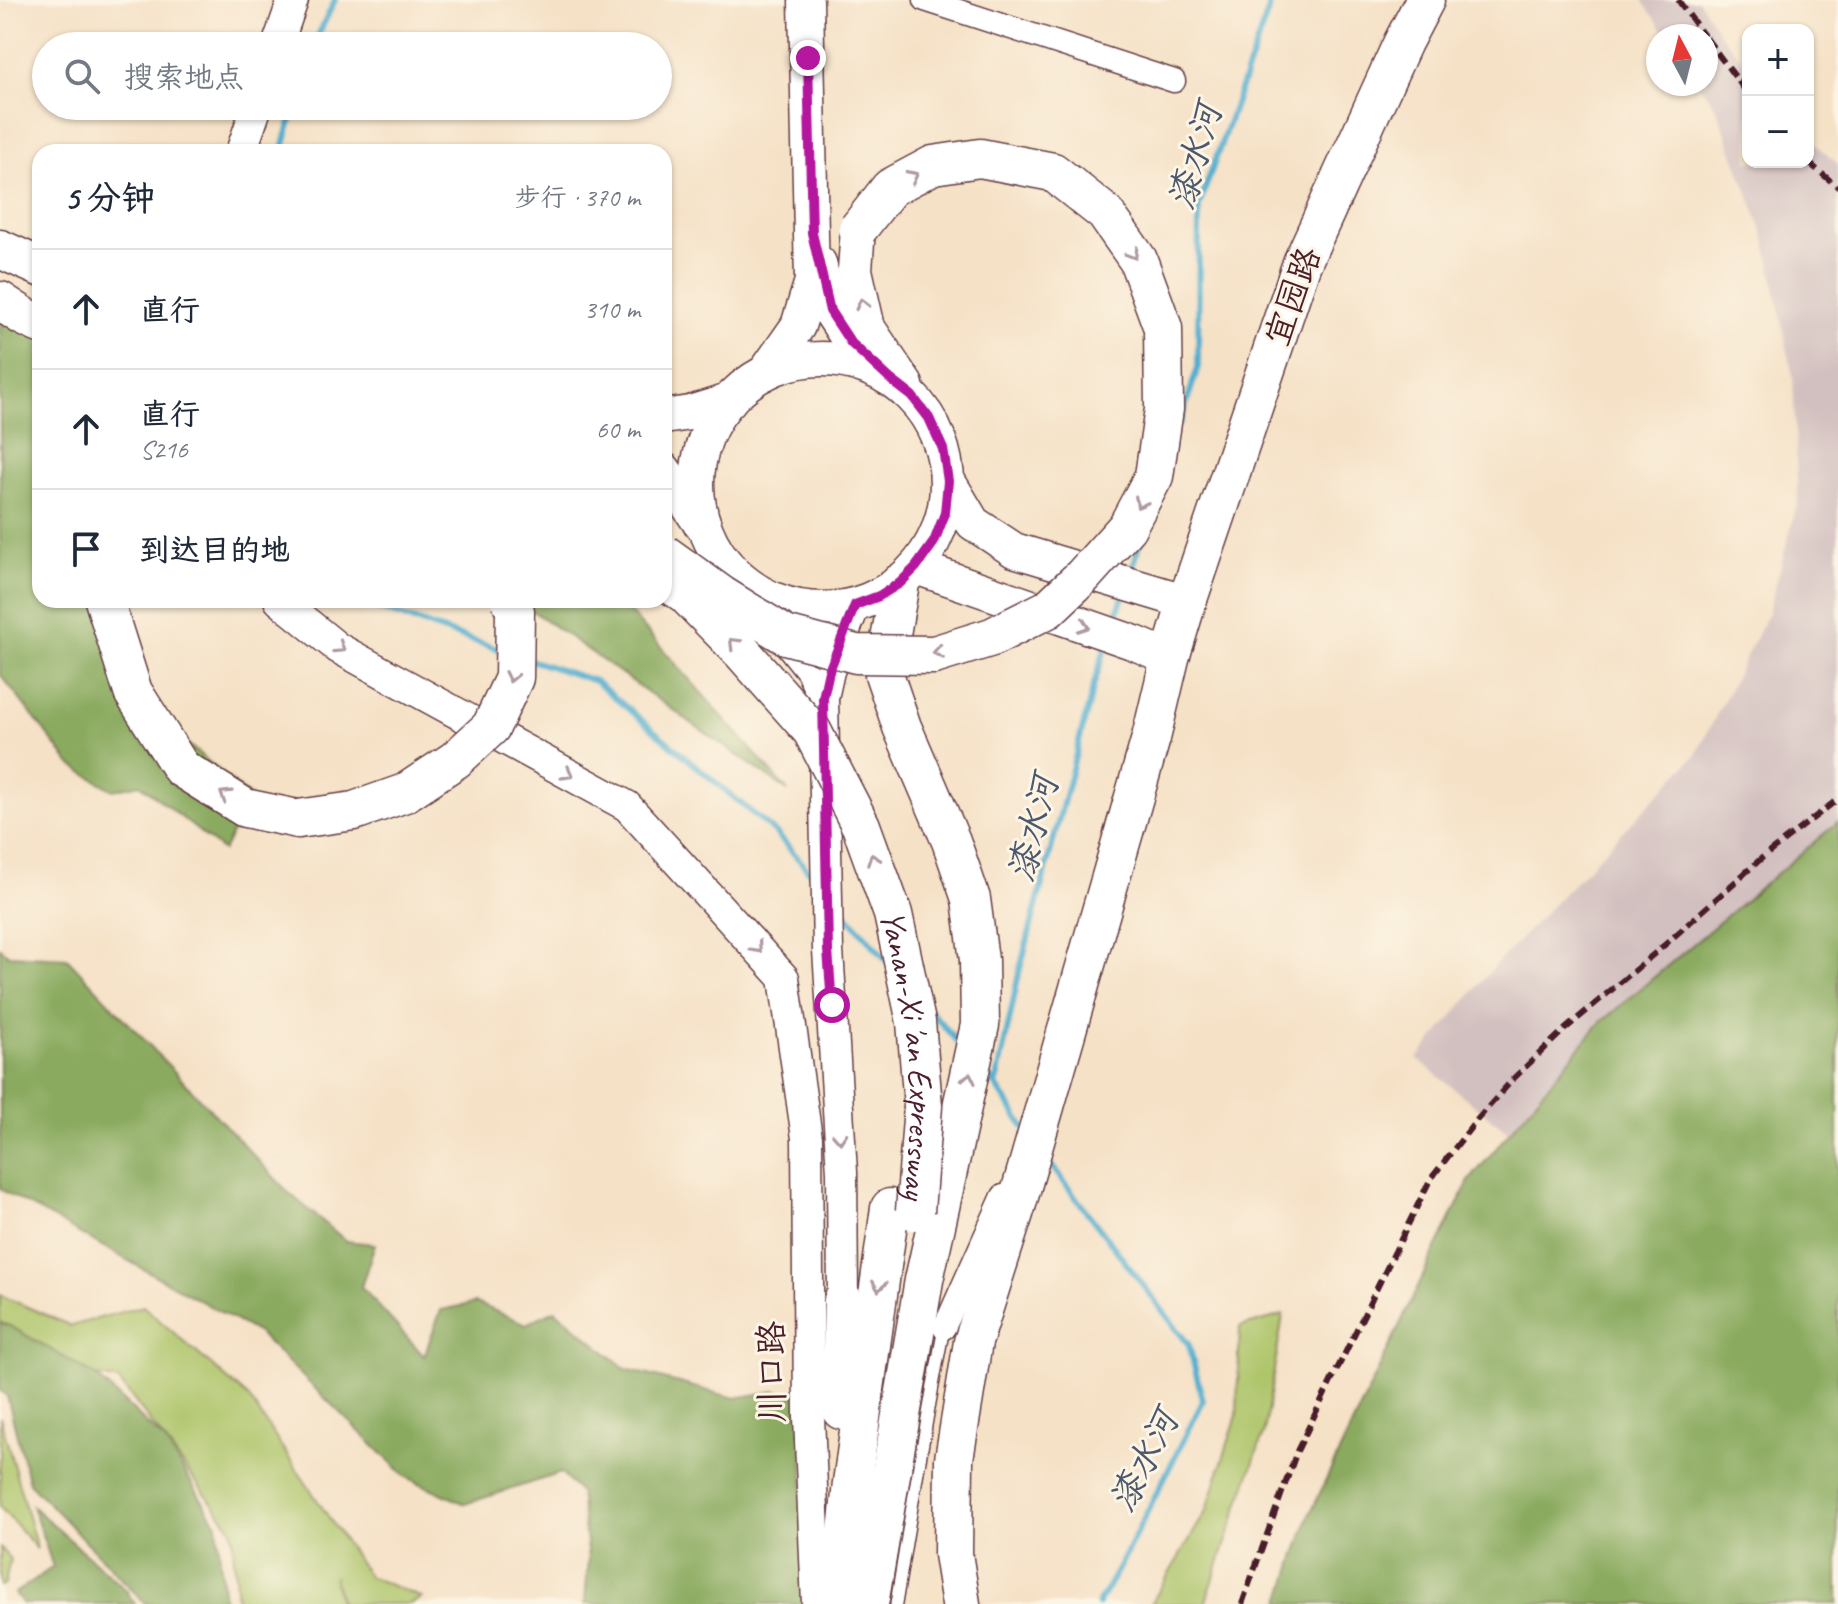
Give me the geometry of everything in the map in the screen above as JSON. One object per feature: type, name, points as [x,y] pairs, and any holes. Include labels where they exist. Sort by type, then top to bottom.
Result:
[{"type":"highway","name":"宜园路","points":[[1144,735],[1170,658],[1170,597],[1302,263],[1425,0]]},
{"type":"highway","points":[[672,560],[785,635],[856,654],[934,655],[992,637],[1048,609],[1127,527],[1154,476],[1164,409],[1163,328],[1138,260],[1105,213],[1053,172],[980,158],[933,165],[890,188],[858,229]]},
{"type":"highway","points":[[0,249],[32,263]]},
{"type":"highway","points":[[0,281],[32,295]]},
{"type":"highway","points":[[0,301],[32,320]]},
{"type":"highway","points":[[867,1604],[924,1280],[980,1025],[979,960],[971,899],[884,674],[908,575]]},
{"type":"highway","name":"Yanan-Xi 'an Expressway","points":[[672,585],[685,594],[742,652],[812,731],[861,826],[893,914],[916,1022],[923,1106],[852,1483],[839,1604]]},
{"type":"highway","points":[[107,608],[133,692],[181,768],[245,808],[298,819],[354,811],[405,793],[455,760],[491,727],[514,678],[514,608]]},
{"type":"highway","name":"Yanan-Xi 'an Expressway","points":[[661,608],[724,669],[791,745],[837,836],[869,921],[890,1026],[903,1210],[867,1604]]},
{"type":"highway","points":[[940,1604],[935,1559],[940,1469],[954,1368],[1003,1196],[1144,735]]},
{"type":"highway","points":[[961,1604],[953,1554],[954,1459],[973,1342],[1016,1207],[1144,735]]},
{"type":"highway","points":[[839,1604],[843,1300]]},
{"type":"main road","points":[[282,32],[293,0]]},
{"type":"main road","points":[[765,373],[798,326],[812,281],[806,0]]},
{"type":"main road","points":[[244,144],[252,120]]},
{"type":"main road","points":[[736,576],[772,599],[799,606],[813,609],[855,605],[879,596],[908,575],[934,542],[945,513],[948,481],[943,449],[929,418],[868,328],[855,270],[858,229]]},
{"type":"main road","points":[[812,233],[830,311],[851,343],[912,396],[929,418]]},
{"type":"main road","points":[[707,534],[698,499],[699,464],[709,430],[729,401],[746,386],[765,373],[796,362],[828,359],[860,365],[890,379]]},
{"type":"main road","points":[[672,416],[729,401]]},
{"type":"main road","points":[[948,481],[973,523],[1014,550],[1170,597]]},
{"type":"main road","points":[[672,482],[720,556],[811,670],[823,698]]},
{"type":"main road","points":[[908,575],[983,592],[1135,643],[1170,658]]},
{"type":"main road","points":[[843,1300],[842,1172],[828,950],[823,698],[829,671],[855,605]]},
{"type":"main road","points":[[289,608],[338,648],[627,806],[784,978],[807,1138]]},
{"type":"main road","points":[[807,1138],[836,1060]]},
{"type":"main road","name":"川口路","points":[[807,1138],[809,1417],[817,1604]]},
{"type":"street","points":[[925,0],[1174,81]]},
{"type":"street","points":[[944,1328],[1003,1196]]},
{"type":"lane","points":[[896,1604],[944,1328]]},
{"type":"shaded area","points":[[1642,0],[1698,0],[1714,24],[1659,24]]},
{"type":"shaded area","points":[[1718,31],[1742,59],[1742,168],[1814,168],[1814,143],[1838,164],[1838,838],[1512,1135],[1417,1059],[1497,963],[1696,755],[1768,613],[1798,502],[1793,377],[1766,242],[1716,107],[1708,96],[1718,96]]},
{"type":"green space","points":[[0,299],[32,313],[32,608],[112,608],[163,723],[250,797],[223,851],[140,784],[113,790],[71,765],[0,674]]},
{"type":"green space","points":[[528,608],[624,608],[630,612],[788,791]]},
{"type":"green space","points":[[1838,822],[1838,1604],[1280,1604],[1308,1518],[1469,1181],[1600,1023]]},
{"type":"green space","points":[[0,948],[9,955],[67,958],[290,1194],[346,1241],[375,1244],[361,1287],[424,1356],[441,1310],[476,1303],[526,1324],[555,1310],[626,1369],[735,1398],[776,1391],[802,1398],[805,1604],[585,1604],[588,1559],[580,1493],[561,1473],[465,1504],[406,1477],[258,1333],[0,1189]]},
{"type":"green space","points":[[0,1295],[71,1326],[143,1306],[249,1398],[368,1576],[422,1598],[411,1604],[341,1604],[334,1576],[339,1604],[237,1604],[232,1529],[119,1381],[96,1376],[0,1323]]},
{"type":"green space","points":[[1283,1315],[1264,1432],[1205,1604],[1151,1604],[1207,1510],[1237,1415],[1240,1327]]},
{"type":"green space","points":[[0,1323],[96,1376],[166,1442],[217,1524],[224,1604],[146,1604],[29,1483],[7,1396],[0,1391]]},
{"type":"green space","points":[[0,1417],[37,1549],[0,1507]]},
{"type":"green space","points":[[32,1506],[125,1589],[135,1604],[23,1604],[15,1593],[53,1567]]},
{"type":"green space","points":[[0,1548],[10,1559],[5,1584],[0,1586]]},
{"type":"waterway","points":[[320,32],[335,0]]},
{"type":"waterway","name":"漆水河","points":[[1180,423],[1198,367],[1199,206],[1272,0]]},
{"type":"waterway","points":[[284,144],[291,120]]},
{"type":"waterway","name":"漆水河","points":[[1130,575],[1144,533]]},
{"type":"waterway","name":"漆水河","points":[[1113,625],[1124,594]]},
{"type":"waterway","points":[[377,608],[501,650]]},
{"type":"waterway","name":"漆水河","points":[[996,1085],[1019,973],[1107,643]]},
{"type":"waterway","points":[[527,659],[595,681],[776,833],[816,879]]},
{"type":"waterway","points":[[839,906],[887,961]]},
{"type":"waterway","points":[[928,1008],[960,1045]]},
{"type":"waterway","name":"漆水河","points":[[984,1072],[1024,1127]]},
{"type":"waterway","name":"漆水河","points":[[1044,1156],[1189,1345],[1203,1401],[1098,1604]]},
{"type":"railway","points":[[1678,0],[1695,24]]},
{"type":"railway","points":[[1718,54],[1742,86]]},
{"type":"railway","points":[[1814,167],[1838,187]]},
{"type":"railway","points":[[1242,1604],[1297,1451],[1430,1180],[1514,1078],[1564,1030],[1763,857],[1838,799]]},
{"type":"route","points":[[808,58],[812,233],[830,311],[851,343],[912,396],[929,418],[943,449],[948,481],[945,513],[934,542],[916,567],[900,583],[879,596],[855,605],[829,671],[823,698],[832,1005]]}]
